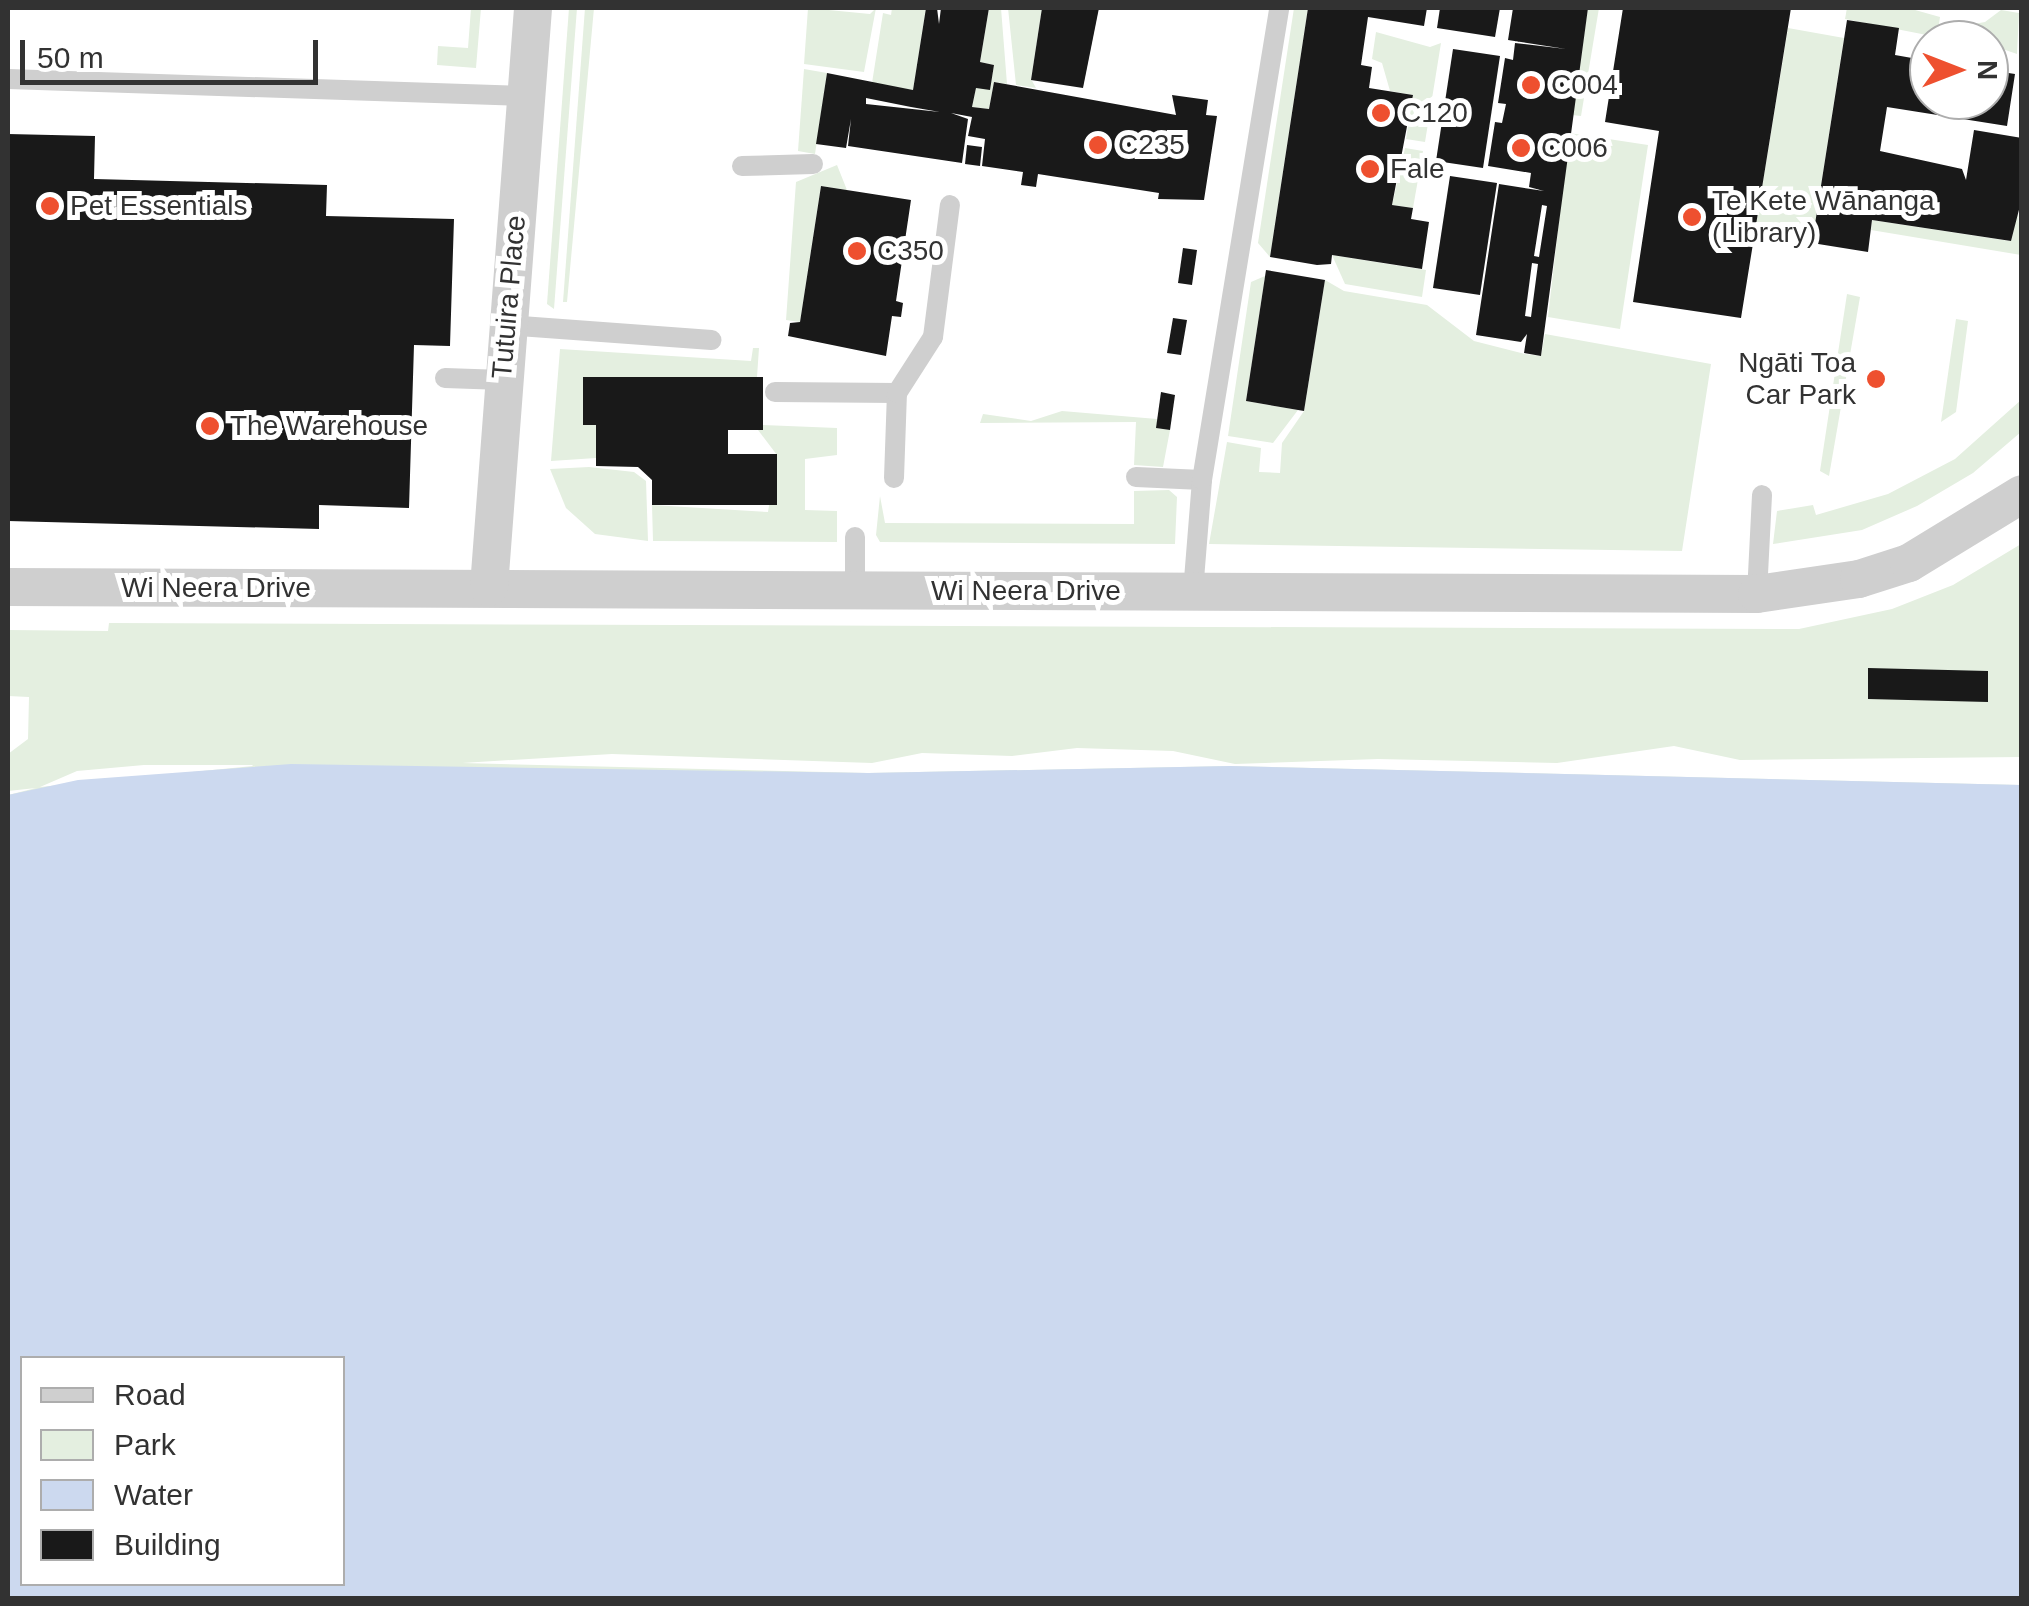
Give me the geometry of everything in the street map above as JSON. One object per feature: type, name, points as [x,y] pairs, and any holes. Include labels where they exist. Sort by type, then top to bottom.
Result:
[{"type":"street","name":"Tutuira Place","points":[[489,588],[533,8]]},
{"type":"street","name":"Wi Neera Drive","points":[[8,587],[1757,594],[1843,583],[1910,563],[2022,494]]},
{"type":"lane","points":[[1192,592],[1202,480],[1278,8]]},
{"type":"lane","points":[[8,79],[526,96]]},
{"type":"lane","points":[[742,166],[813,164]]},
{"type":"lane","points":[[894,478],[897,393],[932,337],[950,205]]},
{"type":"lane","points":[[506,326],[711,340]]},
{"type":"lane","points":[[445,378],[503,380]]},
{"type":"lane","points":[[775,392],[897,393]]},
{"type":"lane","points":[[1136,478],[1202,480]]},
{"type":"lane","points":[[1757,594],[1762,495]]},
{"type":"lane","points":[[855,538],[855,590]]},
{"type":"green space","points":[[471,8],[481,8],[476,68],[437,65],[438,46],[468,48]]},
{"type":"green space","points":[[569,8],[577,8],[554,309],[547,304]]},
{"type":"green space","points":[[585,8],[594,8],[567,302],[563,302]]},
{"type":"green space","points":[[808,8],[870,14],[876,8],[864,72],[804,64]]},
{"type":"green space","points":[[892,8],[926,8],[913,90],[872,83],[883,13],[891,15]]},
{"type":"green space","points":[[989,8],[1001,8],[1007,84],[994,82],[989,109],[972,107],[976,88],[990,89],[994,65],[980,62]]},
{"type":"green space","points":[[1008,8],[1042,8],[1031,79],[1036,88],[1016,85]]},
{"type":"green space","points":[[1294,8],[1308,8],[1270,257],[1258,243]]},
{"type":"green space","points":[[1588,8],[1599,8],[1581,116],[1572,115]]},
{"type":"green space","points":[[1847,8],[1908,8],[1940,17],[1909,20],[1909,32],[1845,19]]},
{"type":"green space","points":[[2001,10],[2019,13],[2017,54],[2009,51],[2009,20],[1988,20]]},
{"type":"green space","points":[[1788,28],[1844,38],[1815,224],[1804,245],[1754,237]]},
{"type":"green space","points":[[1376,32],[1430,47],[1441,43],[1425,142],[1406,139],[1413,95],[1390,91],[1382,63],[1372,59]]},
{"type":"green space","points":[[804,69],[827,73],[815,154],[798,151]]},
{"type":"green space","points":[[1569,133],[1648,145],[1620,329],[1548,317]]},
{"type":"green space","points":[[1405,148],[1423,151],[1413,208],[1392,205]]},
{"type":"green space","points":[[837,165],[847,190],[821,186],[800,322],[786,320],[796,182]]},
{"type":"green space","points":[[2017,197],[2021,255],[1871,230],[1872,220],[2010,241]]},
{"type":"green space","points":[[1332,255],[1426,270],[1422,297],[1345,284]]},
{"type":"green space","points":[[1265,276],[1246,401],[1298,410],[1273,443],[1228,436],[1251,282]]},
{"type":"green space","points":[[1325,280],[1344,291],[1427,305],[1474,341],[1525,354],[1541,356],[1545,334],[1711,364],[1682,551],[1209,544],[1227,442],[1261,448],[1259,472],[1280,473],[1282,443],[1304,411]]},
{"type":"green space","points":[[1847,294],[1860,297],[1829,476],[1820,471]]},
{"type":"green space","points":[[1956,319],[1968,321],[1956,412],[1941,422]]},
{"type":"green space","points":[[753,348],[759,348],[757,377],[583,378],[583,424],[596,425],[596,458],[551,461],[560,349],[751,361]]},
{"type":"green space","points":[[2021,400],[2021,432],[1973,473],[1917,506],[1862,530],[1773,544],[1777,511],[1813,505],[1816,515],[1888,494],[1955,459]]},
{"type":"green space","points":[[1062,411],[1157,419],[1157,428],[1170,430],[1163,467],[1134,465],[1136,422],[980,423],[983,414],[1031,421]]},
{"type":"green space","points":[[763,425],[837,428],[837,455],[805,459],[805,510],[837,511],[837,542],[653,541],[652,505],[768,512],[777,455],[758,430]]},
{"type":"green space","points":[[589,467],[634,472],[646,481],[648,541],[595,534],[566,508],[550,469]]},
{"type":"green space","points":[[1169,490],[1177,497],[1175,544],[880,542],[876,535],[880,496],[885,523],[1134,524],[1134,491]]},
{"type":"green space","points":[[2021,544],[2021,757],[1740,760],[1674,746],[1557,763],[1378,759],[1235,764],[1173,751],[1077,748],[1012,756],[922,753],[872,763],[612,754],[462,763],[868,773],[1230,766],[2021,785],[345,1357],[20,1356],[20,1586],[8,1595],[8,795],[36,788],[8,791],[8,754],[28,739],[29,697],[8,696],[8,630],[108,631],[109,623],[1799,629],[1892,609],[1953,585]],"holes":[[[144,765],[253,766],[40,787],[77,771]]]},
{"type":"water","points":[[291,764],[868,773],[1230,766],[2021,785],[2021,1598],[8,1598],[8,795],[78,780]]},
{"type":"building","points":[[926,8],[937,8],[939,24],[941,8],[989,8],[980,62],[994,65],[990,90],[976,88],[972,107],[989,109],[994,82],[1176,115],[1172,95],[1208,100],[1206,115],[1217,116],[1204,200],[1158,199],[1159,193],[1038,174],[1036,187],[1021,185],[1023,172],[982,166],[985,139],[968,136],[972,117],[951,113],[968,119],[962,163],[848,146],[851,119],[846,148],[816,144],[827,73],[913,90]],"holes":[[[866,98],[940,112],[866,104]]]},
{"type":"building","points":[[1042,8],[1099,8],[1083,88],[1031,80]]},
{"type":"building","points":[[1308,8],[1427,8],[1424,26],[1368,17],[1361,65],[1372,67],[1369,88],[1413,95],[1392,205],[1413,208],[1411,219],[1429,222],[1422,269],[1332,255],[1331,264],[1317,265],[1270,257]]},
{"type":"building","points":[[1440,8],[1500,8],[1495,37],[1437,28]]},
{"type":"building","points":[[1513,8],[1588,8],[1541,356],[1524,353],[1527,334],[1521,342],[1476,335],[1499,184],[1544,191],[1529,187],[1531,173],[1488,166],[1495,122],[1502,123],[1506,104],[1498,103],[1505,58],[1513,60],[1515,43],[1566,49],[1508,40]],"holes":[[[1542,205],[1547,206],[1539,257],[1534,256]],[[1532,263],[1538,264],[1531,317],[1525,316]]]},
{"type":"building","name":"Te Kete Wānanga (Library)","points":[[1623,8],[1791,8],[1741,318],[1633,302],[1659,131],[1605,122]]},
{"type":"building","points":[[1847,20],[1899,28],[1895,55],[1909,57],[1909,110],[1887,107],[1880,151],[1962,169],[1966,180],[1974,130],[2022,138],[2022,198],[2011,241],[1872,220],[1868,252],[1812,243]]},
{"type":"building","points":[[1453,49],[1500,56],[1483,168],[1436,161]]},
{"type":"building","points":[[2009,73],[2015,74],[2009,113]]},
{"type":"building","points":[[1969,120],[2008,120],[2007,126]]},
{"type":"building","name":"The Warehouse","points":[[8,134],[95,136],[94,179],[327,185],[326,216],[454,219],[450,346],[414,345],[409,508],[319,505],[319,529],[8,521]]},
{"type":"building","points":[[967,145],[982,147],[980,166],[965,164]]},
{"type":"building","points":[[1450,176],[1497,183],[1480,295],[1433,288]]},
{"type":"building","name":"C350","points":[[821,186],[911,200],[896,301],[903,303],[901,317],[892,316],[886,356],[788,336],[790,323],[800,322]]},
{"type":"building","points":[[1183,248],[1197,250],[1192,285],[1178,283]]},
{"type":"building","points":[[1266,270],[1325,280],[1304,411],[1246,401]]},
{"type":"building","points":[[1173,318],[1187,320],[1181,355],[1167,353]]},
{"type":"building","points":[[583,377],[763,377],[763,430],[728,430],[728,454],[777,454],[777,505],[652,505],[652,480],[638,467],[596,466],[596,425],[583,425]]},
{"type":"building","points":[[1161,392],[1175,395],[1170,430],[1156,428]]},
{"type":"building","points":[[1868,668],[1988,671],[1988,702],[1868,699]]},
{"type":"place","name":"C004","points":[[1531,85]]},
{"type":"place","name":"C120","points":[[1381,113]]},
{"type":"place","name":"C235","points":[[1098,145]]},
{"type":"place","name":"C006","points":[[1521,148]]},
{"type":"place","name":"Fale","points":[[1370,169]]},
{"type":"place","name":"Pet Essentials","points":[[50,206]]},
{"type":"place","name":"Te Kete Wānanga (Library)","points":[[1692,217]]},
{"type":"place","name":"C350","points":[[857,251]]},
{"type":"place","name":"Ngāti Toa Car Park","points":[[1876,379]]},
{"type":"place","name":"The Warehouse","points":[[210,426]]}]
